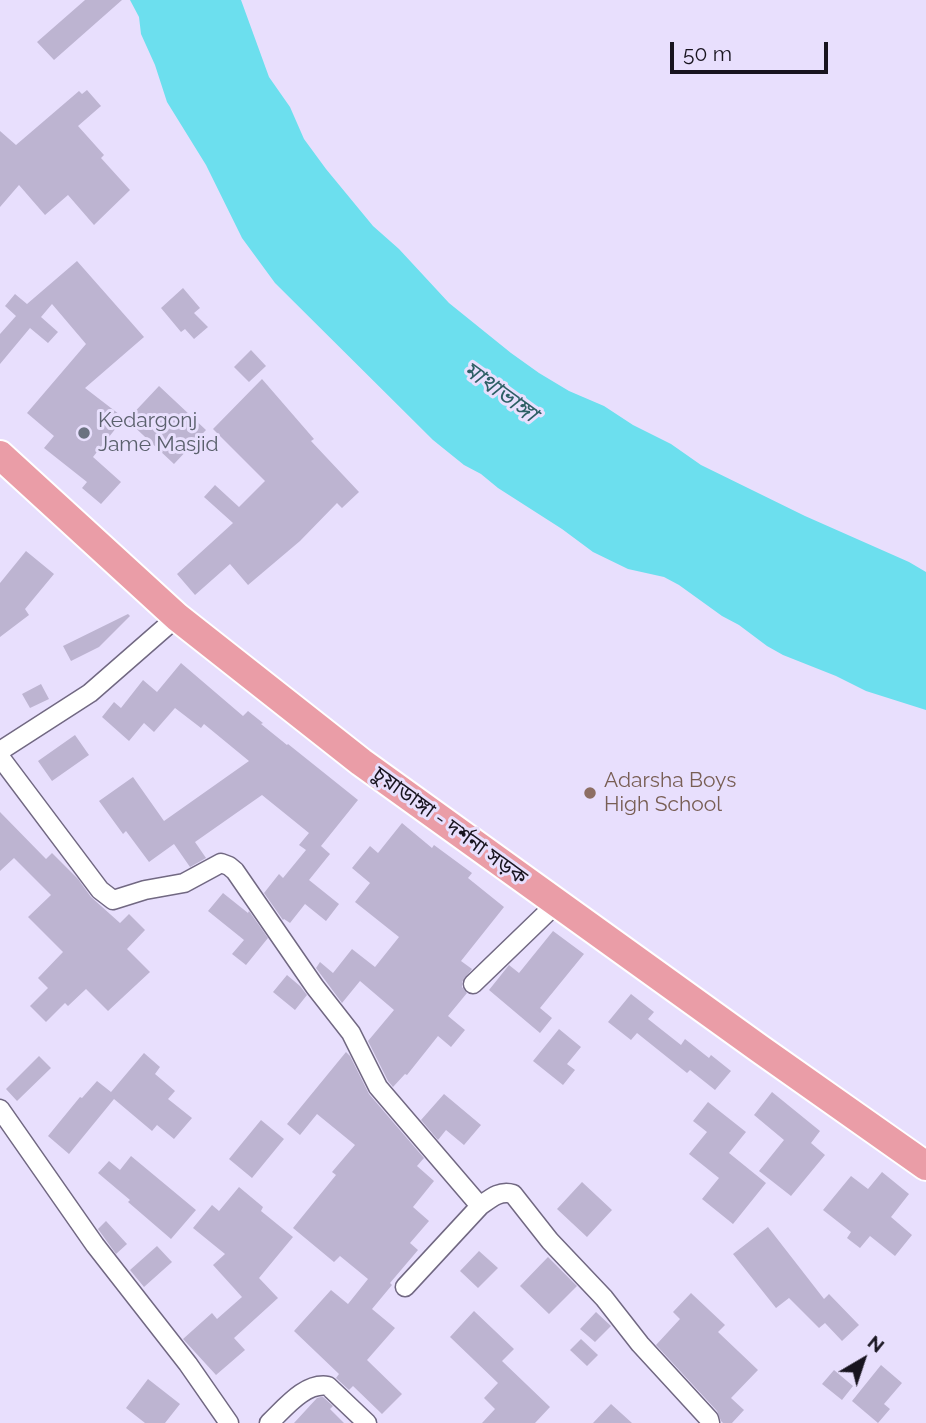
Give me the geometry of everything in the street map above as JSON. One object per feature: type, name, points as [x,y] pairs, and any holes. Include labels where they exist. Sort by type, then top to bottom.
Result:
[{"type":"main road","name":"চুয়াডাঙ্গা - দর্শনা সড়ক","points":[[0,455],[177,617],[361,762],[926,1166]]},
{"type":"street","points":[[0,751],[90,692],[177,617]]},
{"type":"street","points":[[0,757],[100,890],[113,900],[145,890],[184,883],[221,863],[235,871],[315,987],[351,1033],[378,1087],[480,1206]]},
{"type":"street","points":[[473,984],[557,903]]},
{"type":"street","points":[[0,1109],[95,1245],[188,1364],[229,1423]]},
{"type":"street","points":[[405,1287],[480,1206],[496,1195],[505,1192],[513,1194],[550,1241],[604,1298],[639,1344],[710,1423]]},
{"type":"street","points":[[269,1423],[295,1398],[319,1384],[328,1386],[367,1423]]},
{"type":"water","name":"মাথাভাঙ্গা","points":[[130,0],[241,0],[269,77],[290,107],[304,139],[373,226],[399,249],[449,303],[511,353],[569,391],[604,406],[633,425],[671,444],[701,465],[926,572],[926,710],[866,691],[783,655],[679,585],[664,577],[628,569],[593,552],[464,465],[433,440],[275,283],[242,238],[206,165],[167,102],[141,34],[139,17]]},
{"type":"building","points":[[85,0],[122,0],[54,60],[37,42]]},
{"type":"building","points":[[87,90],[101,106],[78,126],[104,155],[101,158],[130,190],[94,225],[68,195],[45,215],[19,185],[0,207],[0,131],[16,145],[79,91],[82,94]]},
{"type":"building","points":[[77,261],[144,337],[85,388],[124,418],[93,457],[121,482],[101,504],[82,488],[87,482],[44,448],[54,436],[27,413],[86,344],[52,304],[41,317],[58,332],[48,343],[30,328],[0,364],[0,334],[16,316],[5,306],[15,294],[27,304]]},
{"type":"building","points":[[183,288],[200,308],[194,313],[208,327],[194,339],[185,329],[181,332],[161,308]]},
{"type":"building","points":[[251,350],[266,366],[249,382],[234,367]]},
{"type":"building","points":[[262,379],[314,439],[311,441],[359,492],[342,508],[337,503],[300,541],[248,585],[230,564],[195,595],[177,574],[233,523],[204,497],[215,485],[239,507],[265,481],[213,429]]},
{"type":"building","points":[[159,386],[206,430],[174,464],[127,420]]},
{"type":"building","points":[[26,551],[54,574],[25,609],[29,615],[0,637],[0,583]]},
{"type":"building","points":[[128,614],[130,616],[99,647],[71,661],[63,646]]},
{"type":"building","points":[[181,663],[243,716],[248,711],[358,800],[321,846],[330,854],[309,880],[339,904],[326,921],[305,904],[290,923],[283,920],[264,893],[279,874],[283,878],[306,850],[299,845],[309,833],[262,795],[195,842],[206,858],[190,867],[174,844],[149,862],[126,831],[123,834],[99,801],[133,777],[164,821],[249,761],[204,724],[201,728],[175,708],[154,732],[144,723],[129,741],[102,717],[114,702],[121,708],[143,680],[157,692]]},
{"type":"building","points":[[41,684],[49,699],[30,708],[22,694]]},
{"type":"building","points":[[75,735],[89,755],[52,781],[38,761]]},
{"type":"building","points":[[0,812],[46,859],[52,853],[78,879],[91,897],[120,923],[129,914],[145,930],[127,949],[150,972],[108,1011],[86,989],[68,1006],[65,1003],[46,1022],[30,1006],[48,988],[38,978],[63,952],[28,917],[51,895],[14,858],[0,871]]},
{"type":"building","points":[[402,823],[432,848],[434,845],[472,873],[468,878],[504,907],[461,961],[472,969],[462,982],[467,993],[448,1016],[465,1030],[451,1047],[438,1036],[407,1075],[393,1087],[368,1041],[394,1010],[360,981],[342,1003],[316,968],[320,962],[333,973],[352,949],[375,967],[399,937],[355,902],[370,883],[352,868],[370,846],[378,853]]},
{"type":"building","points":[[223,893],[248,913],[249,911],[268,938],[246,965],[232,954],[244,940],[208,911]]},
{"type":"building","points":[[553,931],[584,954],[540,1008],[552,1018],[540,1033],[489,990],[509,965],[519,973]]},
{"type":"building","points":[[287,975],[307,995],[295,1010],[273,992]]},
{"type":"building","points":[[631,994],[654,1012],[648,1019],[681,1045],[685,1039],[731,1071],[715,1090],[690,1070],[687,1073],[637,1033],[631,1040],[608,1022]]},
{"type":"building","points":[[559,1029],[581,1047],[567,1064],[575,1070],[563,1085],[533,1061]]},
{"type":"building","points":[[346,1052],[369,1094],[424,1158],[417,1166],[434,1181],[413,1207],[429,1221],[410,1243],[418,1250],[372,1309],[395,1328],[367,1360],[402,1394],[382,1414],[353,1386],[349,1390],[336,1378],[339,1374],[294,1331],[331,1290],[348,1304],[368,1279],[340,1256],[334,1262],[293,1228],[336,1175],[332,1172],[355,1145],[317,1114],[300,1135],[287,1124]]},
{"type":"building","points":[[144,1053],[160,1067],[155,1074],[175,1091],[168,1099],[192,1118],[174,1139],[157,1125],[152,1131],[114,1099],[69,1154],[48,1136],[97,1081],[111,1092]]},
{"type":"building","points":[[39,1056],[51,1068],[17,1101],[6,1089]]},
{"type":"building","points":[[772,1092],[820,1131],[811,1143],[825,1155],[791,1196],[759,1171],[784,1140],[754,1115]]},
{"type":"building","points":[[444,1094],[481,1125],[464,1145],[446,1130],[438,1140],[421,1120]]},
{"type":"building","points":[[708,1102],[746,1132],[729,1153],[766,1183],[733,1224],[702,1199],[719,1178],[689,1154],[707,1132],[693,1121]]},
{"type":"building","points":[[261,1120],[284,1139],[252,1178],[229,1159]]},
{"type":"building","points":[[131,1156],[196,1210],[171,1239],[98,1173],[109,1161],[120,1170]]},
{"type":"building","points":[[882,1172],[909,1194],[891,1217],[912,1235],[895,1256],[870,1236],[860,1248],[847,1238],[851,1232],[823,1210],[851,1176],[868,1189]]},
{"type":"building","points":[[582,1182],[612,1210],[587,1237],[557,1209]]},
{"type":"building","points":[[239,1187],[263,1207],[261,1211],[293,1237],[259,1278],[278,1298],[234,1338],[245,1350],[216,1375],[183,1339],[212,1313],[217,1319],[242,1297],[213,1265],[225,1254],[193,1228],[212,1205],[219,1211]]},
{"type":"building","points":[[106,1221],[127,1244],[116,1254],[98,1229]]},
{"type":"building","points":[[768,1227],[824,1299],[829,1294],[859,1325],[842,1341],[825,1323],[819,1328],[789,1298],[776,1308],[733,1254]]},
{"type":"building","points":[[157,1246],[172,1262],[144,1287],[130,1270]]},
{"type":"building","points":[[479,1251],[498,1268],[478,1288],[460,1271]]},
{"type":"building","points":[[548,1257],[577,1286],[549,1314],[520,1286]]},
{"type":"building","points":[[691,1293],[725,1325],[718,1332],[758,1370],[731,1398],[744,1410],[732,1423],[721,1421],[717,1411],[656,1345],[680,1319],[673,1312]]},
{"type":"building","points":[[474,1311],[514,1349],[502,1361],[550,1407],[535,1423],[482,1423],[495,1409],[484,1398],[498,1383],[450,1337]]},
{"type":"building","points":[[596,1312],[611,1326],[595,1342],[580,1329]]},
{"type":"building","points":[[581,1339],[598,1355],[587,1366],[570,1350]]},
{"type":"building","points":[[881,1365],[902,1383],[884,1404],[890,1409],[878,1423],[852,1401]]},
{"type":"building","points":[[834,1370],[853,1386],[842,1400],[822,1384]]},
{"type":"building","points":[[148,1379],[180,1404],[165,1423],[145,1423],[126,1408]]},
{"type":"building","points":[[323,1397],[333,1406],[330,1409],[344,1423],[294,1423],[317,1398]]},
{"type":"building","points":[[611,1404],[632,1423],[593,1423]]},
{"type":"place","name":"Kedargonj Jame Masjid","points":[[84,433]]},
{"type":"place","name":"Adarsha Boys High School","points":[[590,793]]}]
